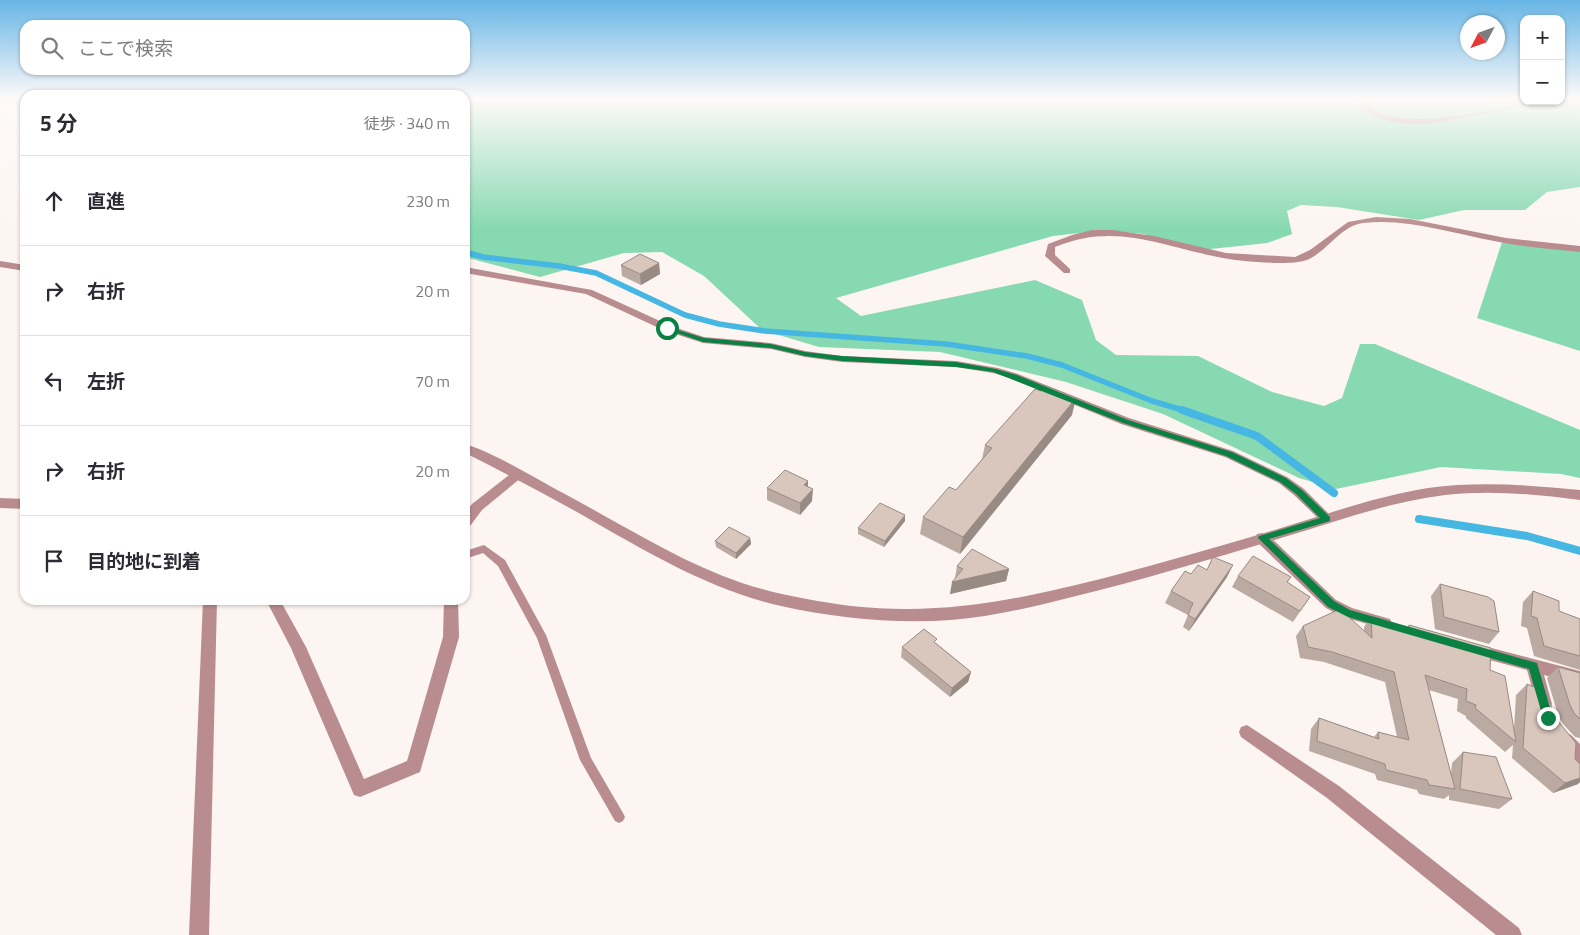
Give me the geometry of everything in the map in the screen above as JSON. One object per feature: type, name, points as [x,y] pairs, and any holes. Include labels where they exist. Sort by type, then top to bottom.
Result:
[{"type":"street","points":[[1067,271],[1050,256],[1052,246],[1064,240],[1094,232],[1123,232],[1235,258],[1296,260],[1306,258],[1331,240],[1337,233],[1358,221],[1384,219],[1497,239],[1580,249]]},
{"type":"street","points":[[0,264],[20,267]]},
{"type":"street","points":[[470,271],[589,292],[667,328],[703,340],[771,346],[805,354],[842,358],[956,364],[994,370],[1014,376],[1125,421],[1229,454],[1283,480],[1299,492],[1327,519]]},
{"type":"street","points":[[470,450],[518,474],[648,547],[697,571],[738,588],[811,606],[859,612],[910,614],[962,613],[1014,606],[1143,573],[1396,499],[1427,493],[1472,488],[1531,490],[1580,495]]},
{"type":"street","points":[[470,516],[477,507],[518,474]]},
{"type":"street","points":[[0,503],[20,504]]},
{"type":"street","points":[[1262,538],[1331,604],[1348,613],[1402,629]]},
{"type":"street","points":[[199,935],[210,605]]},
{"type":"street","points":[[276,605],[298,647],[360,789],[414,766],[451,637],[451,605]]},
{"type":"street","points":[[1458,645],[1580,678]]},
{"type":"street","points":[[1534,666],[1551,724],[1580,756]]},
{"type":"street","points":[[1247,732],[1333,792],[1512,935]]},
{"type":"lane","points":[[470,553],[484,549],[502,562],[542,638],[586,760],[619,817]]},
{"type":"green space","points":[[470,143],[1580,143],[1580,187],[1547,192],[1525,210],[1464,210],[1419,220],[1337,207],[1301,205],[1287,211],[1292,234],[1267,243],[1192,251],[1144,234],[1106,230],[1053,236],[836,298],[861,316],[1035,280],[1082,300],[1096,340],[1116,355],[1198,356],[1272,392],[1324,406],[1342,398],[1360,344],[1375,344],[1580,430],[1580,478],[1561,474],[1441,467],[1336,489],[1299,478],[1163,414],[1066,382],[940,352],[819,347],[762,330],[704,276],[662,252],[624,253],[540,277],[470,259]]},
{"type":"green space","points":[[1502,242],[1580,247],[1580,351],[1477,318]]},
{"type":"building","points":[[640,254],[659,263],[640,274],[621,265]]},
{"type":"building","points":[[1046,386],[1076,398],[963,537],[923,517],[949,487],[956,490],[992,448],[985,445],[1035,389],[1041,391]]},
{"type":"building","points":[[785,470],[808,481],[804,485],[813,489],[800,503],[767,488]]},
{"type":"building","points":[[880,503],[905,515],[885,541],[858,528]]},
{"type":"building","points":[[729,527],[750,538],[736,553],[715,541]]},
{"type":"building","points":[[972,549],[1009,569],[952,582],[963,569],[957,566]]},
{"type":"building","points":[[1253,556],[1291,577],[1287,582],[1310,597],[1300,611],[1238,576]]},
{"type":"building","points":[[1213,557],[1233,565],[1195,619],[1188,615],[1193,603],[1171,591],[1185,571],[1191,574],[1198,565],[1207,570]]},
{"type":"building","points":[[1440,584],[1488,597],[1494,601],[1499,632],[1444,617]]},
{"type":"building","points":[[1533,591],[1559,601],[1559,611],[1580,619],[1580,656],[1544,646],[1537,618],[1531,616]]},
{"type":"building","points":[[1340,609],[1372,638],[1371,616],[1409,628],[1409,625],[1491,648],[1490,670],[1505,676],[1516,742],[1475,708],[1476,705],[1466,701],[1467,689],[1425,675],[1455,789],[1429,785],[1427,780],[1386,770],[1385,764],[1317,741],[1319,718],[1379,739],[1378,732],[1409,740],[1394,672],[1332,652],[1308,647],[1303,626]]},
{"type":"building","points":[[924,629],[937,639],[934,642],[971,672],[952,688],[902,647]]},
{"type":"building","points":[[1558,667],[1580,673],[1580,719],[1570,705]]},
{"type":"building","points":[[1527,684],[1544,691],[1558,721],[1576,743],[1575,759],[1580,764],[1580,778],[1565,783],[1523,748]]},
{"type":"building","points":[[1463,752],[1496,757],[1512,799],[1460,789]]},
{"type":"waterway","points":[[470,253],[483,257],[559,266],[596,273],[685,315],[719,324],[765,331],[946,344],[1027,356],[1062,365],[1152,401],[1186,411]]},
{"type":"waterway","points":[[1182,410],[1257,436],[1334,493]]},
{"type":"waterway","points":[[1419,519],[1527,536],[1580,551]]},
{"type":"route","points":[[667,328],[703,340],[771,346],[805,354],[842,358],[956,364],[994,370],[1014,376],[1125,421],[1229,454],[1283,480],[1299,492],[1327,519],[1262,538],[1331,604],[1348,613],[1534,666],[1548,718]]}]
